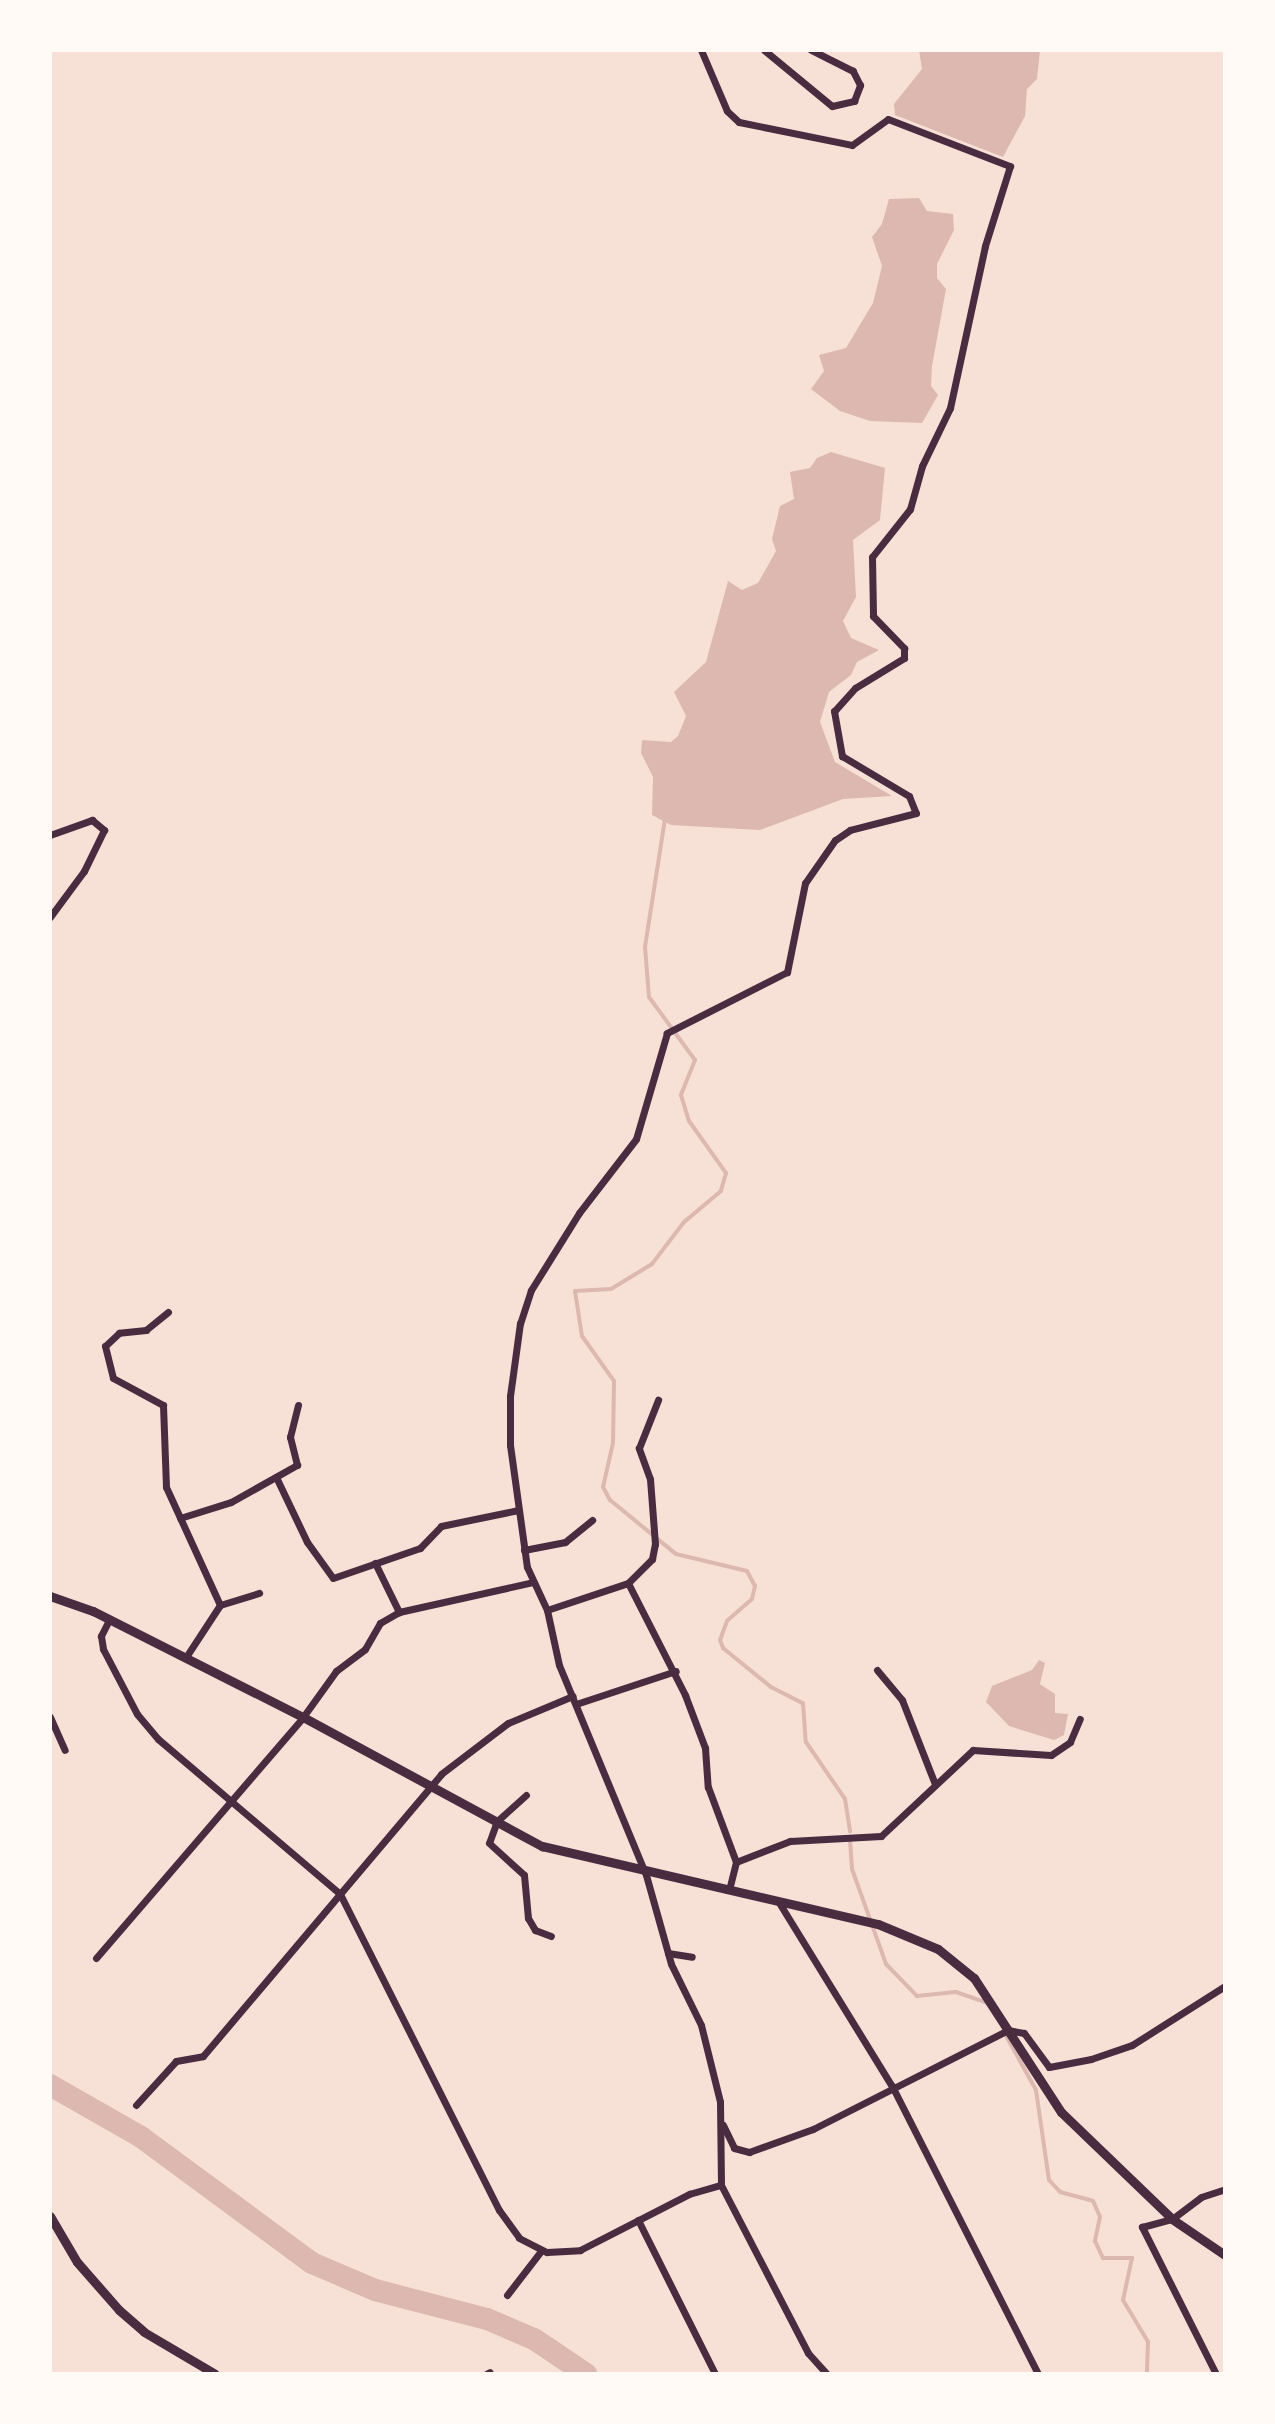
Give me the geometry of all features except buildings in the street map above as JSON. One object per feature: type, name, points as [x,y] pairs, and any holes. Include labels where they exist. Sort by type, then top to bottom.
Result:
[{"type":"main road","points":[[50,1596],[186,1657],[433,1783],[497,1821],[564,1855],[878,1924],[938,1949],[974,1978],[1061,2112],[1172,2219],[1225,2255]]},
{"type":"main road","points":[[50,2216],[77,2262],[119,2310],[144,2332],[215,2374]]},
{"type":"street","points":[[701,50],[727,111],[739,122],[852,145],[888,119],[1010,166],[981,261],[950,408],[922,466],[910,509],[872,557],[873,616],[904,648],[904,658],[855,688],[834,711],[842,756],[909,796],[916,813],[850,830],[823,852],[799,902],[787,972],[737,1000],[674,1025],[667,1033],[636,1139],[553,1250],[531,1290],[520,1323],[510,1396],[524,1550],[533,1582],[547,1610],[559,1665],[641,1872],[668,1953],[701,2025],[722,2123],[721,2185],[808,2353],[827,2374]]},
{"type":"street","points":[[764,50],[832,106],[854,101],[860,85],[853,71],[811,50]]},
{"type":"street","points":[[50,835],[92,820],[104,830],[84,871],[50,917]]},
{"type":"street","points":[[168,1312],[146,1330],[119,1333],[105,1346],[113,1378],[163,1405],[163,1465],[180,1518],[220,1605]]},
{"type":"street","points":[[547,1610],[628,1583],[652,1559],[656,1533],[650,1479],[639,1448],[658,1400]]},
{"type":"street","points":[[180,1518],[231,1502],[297,1465],[290,1437],[298,1405]]},
{"type":"street","points":[[276,1477],[307,1542],[333,1578],[420,1548],[441,1526],[518,1510]]},
{"type":"street","points":[[524,1550],[565,1542],[592,1520]]},
{"type":"street","points":[[375,1563],[399,1612]]},
{"type":"street","points":[[96,1958],[303,1717],[336,1671],[365,1649],[380,1623],[399,1612],[533,1582]]},
{"type":"street","points":[[628,1583],[676,1671],[705,1748],[708,1787],[736,1862],[729,1890]]},
{"type":"street","points":[[186,1657],[220,1605],[259,1593]]},
{"type":"street","points":[[109,1620],[101,1636],[103,1649],[137,1714],[158,1739],[340,1894],[504,2218],[519,2238],[541,2251],[580,2250],[638,2220],[721,2185]]},
{"type":"street","points":[[877,1670],[902,1700],[935,1784]]},
{"type":"street","points":[[136,2105],[176,2061],[203,2056],[433,1783],[508,1723],[574,1700],[676,1671]]},
{"type":"street","points":[[50,1717],[65,1750]]},
{"type":"street","points":[[736,1862],[790,1841],[881,1836],[973,1750],[1051,1755],[1070,1742],[1080,1719]]},
{"type":"street","points":[[526,1795],[497,1821],[487,1837],[492,1849],[524,1875],[528,1918],[535,1930],[551,1936]]},
{"type":"street","points":[[778,1901],[892,2086],[1038,2374]]},
{"type":"street","points":[[668,1953],[692,1957]]},
{"type":"street","points":[[722,2123],[734,2148],[749,2152],[813,2129],[892,2086],[1008,2030],[1024,2033],[1049,2067],[1057,2068],[1132,2045],[1225,1986]]},
{"type":"street","points":[[1216,2374],[1142,2227],[1172,2219],[1201,2197],[1225,2189]]},
{"type":"street","points":[[638,2220],[715,2374]]},
{"type":"street","points":[[507,2295],[541,2251]]},
{"type":"shaded area","points":[[919,50],[1040,50],[1037,79],[1027,89],[1025,116],[1003,157],[895,115],[894,104],[922,69]]},
{"type":"shaded area","points":[[919,198],[927,211],[953,214],[954,230],[937,264],[937,278],[946,289],[932,366],[931,386],[938,395],[922,423],[870,421],[840,411],[811,389],[824,371],[819,355],[846,348],[873,303],[882,266],[872,237],[882,224],[889,199]]},
{"type":"shaded area","points":[[831,452],[885,468],[880,520],[853,540],[856,597],[843,621],[851,638],[879,650],[857,662],[851,675],[829,692],[820,722],[835,762],[892,796],[843,799],[760,830],[671,825],[652,815],[653,777],[641,753],[642,740],[671,742],[678,736],[686,716],[674,692],[706,662],[728,581],[742,590],[758,583],[776,551],[772,539],[780,506],[794,499],[790,472],[810,468],[817,458]]},
{"type":"shaded area","points":[[1039,1660],[1045,1663],[1040,1684],[1055,1694],[1055,1713],[1068,1714],[1064,1735],[1054,1740],[1009,1726],[986,1702],[992,1686],[1032,1670]]},
{"type":"waterway","points":[[665,819],[645,947],[649,997],[695,1060],[681,1095],[689,1121],[726,1173],[721,1191],[684,1222],[652,1264],[611,1289],[575,1291],[582,1336],[614,1381],[613,1443],[603,1487],[610,1500],[676,1554],[747,1571],[755,1586],[752,1599],[727,1621],[720,1640],[723,1648],[771,1687],[803,1703],[806,1742],[845,1799],[850,1832]]},
{"type":"waterway","points":[[850,1840],[852,1869],[886,1964],[917,1996],[956,1992],[988,2003]]},
{"type":"waterway","points":[[1004,2032],[1036,2090],[1049,2180],[1060,2192],[1093,2201],[1100,2217],[1095,2241],[1103,2258],[1132,2258],[1123,2300],[1148,2342],[1147,2374]]},
{"type":"waterway","points":[[50,2085],[141,2137],[312,2263],[375,2290],[487,2319],[534,2339],[586,2374]]}]
